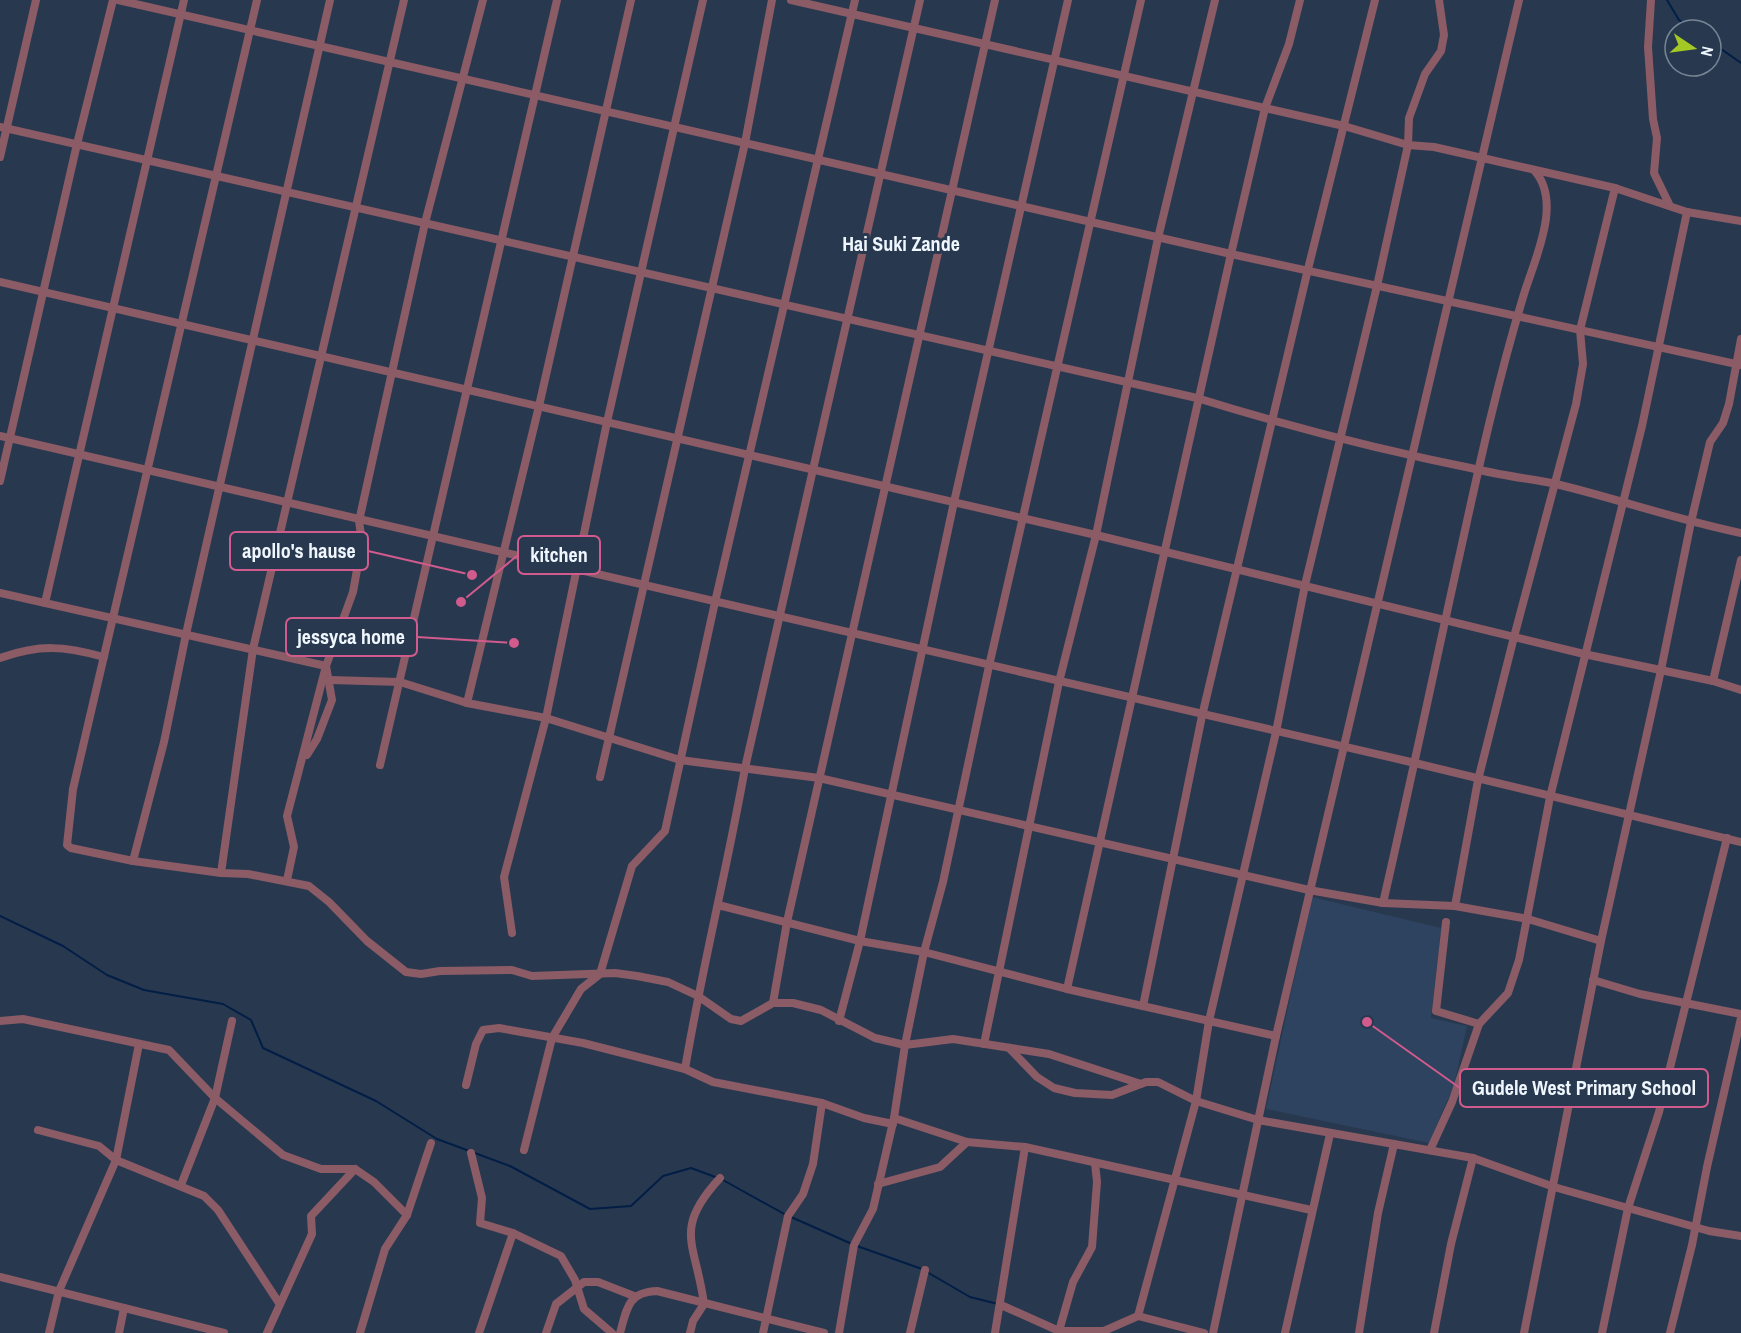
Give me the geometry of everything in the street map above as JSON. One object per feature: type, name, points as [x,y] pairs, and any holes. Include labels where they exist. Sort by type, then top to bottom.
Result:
[{"type":"street","points":[[0,157],[3,128],[36,0]]},
{"type":"street","points":[[0,481],[77,144],[113,0]]},
{"type":"street","points":[[118,0],[1231,254],[1657,345],[1738,365]]},
{"type":"street","points":[[45,603],[184,0]]},
{"type":"street","points":[[257,0],[73,789],[67,845],[133,861],[288,880],[309,885],[367,941],[406,972],[421,974],[441,971],[512,970],[532,976],[600,974],[637,976],[668,982],[698,996],[731,1019],[741,1021],[773,1003],[805,1005],[821,1010],[875,1038],[905,1045],[953,1039],[1049,1054],[1141,1084]]},
{"type":"street","points":[[133,861],[164,742],[186,634],[330,0]]},
{"type":"street","points":[[220,873],[253,649],[289,503],[404,0]]},
{"type":"street","points":[[288,880],[294,847],[287,816],[304,758],[326,666],[344,620],[360,562],[362,542],[359,521],[425,223],[483,0]]},
{"type":"street","points":[[380,765],[557,0]]},
{"type":"street","points":[[467,703],[539,406],[571,256],[631,0]]},
{"type":"street","points":[[512,933],[504,877],[546,718],[607,422],[643,272],[673,127],[703,0]]},
{"type":"street","points":[[600,777],[746,143],[772,0]]},
{"type":"street","points":[[791,0],[1344,126],[1408,145],[1434,147],[1615,188],[1687,212],[1741,221]]},
{"type":"street","points":[[524,1150],[552,1038],[581,989],[600,974],[632,866],[665,831],[748,455],[855,0]]},
{"type":"street","points":[[685,1069],[698,996],[727,869],[745,768],[778,617],[814,470],[920,0]]},
{"type":"street","points":[[773,1003],[787,922],[995,0]]},
{"type":"street","points":[[839,1021],[860,941],[954,502],[1068,0]]},
{"type":"street","points":[[839,1333],[854,1245],[873,1209],[894,1121],[905,1045],[924,952],[943,882],[988,666],[1141,0]]},
{"type":"street","points":[[984,1044],[1059,682],[1096,535],[1158,237],[1215,0]]},
{"type":"street","points":[[1143,1006],[1202,716],[1239,569],[1308,269],[1375,0]]},
{"type":"street","points":[[1138,1316],[1196,1101],[1209,1021],[1276,732],[1305,585],[1377,286],[1408,145],[1409,118],[1425,74],[1441,51],[1444,35],[1439,0]]},
{"type":"street","points":[[1213,1333],[1309,890],[1345,748],[1410,454],[1519,0]]},
{"type":"street","points":[[1651,0],[1648,47],[1653,118],[1657,138],[1654,173],[1670,206]]},
{"type":"street","points":[[1067,989],[1134,700],[1197,398],[1265,108],[1289,44],[1300,1]]},
{"type":"street","points":[[3,128],[1197,398],[1273,421],[1478,470],[1554,484],[1691,522],[1741,533]]},
{"type":"street","points":[[1383,903],[1478,470],[1517,316],[1544,229],[1547,191],[1542,178],[1533,169]]},
{"type":"street","points":[[1455,906],[1478,780],[1578,394],[1583,364],[1580,330],[1615,188]]},
{"type":"street","points":[[1430,1150],[1452,1101],[1479,1024],[1508,993],[1519,960],[1550,797],[1642,426],[1657,345],[1687,212]]},
{"type":"street","points":[[0,282],[1096,535],[1584,654],[1713,681],[1741,690]]},
{"type":"street","points":[[1524,1333],[1601,941],[1691,522],[1710,442],[1723,423],[1729,404],[1741,339]]},
{"type":"street","points":[[0,436],[1202,716],[1415,763],[1629,817],[1741,842]]},
{"type":"street","points":[[1713,681],[1741,560]]},
{"type":"street","points":[[0,593],[326,666]]},
{"type":"street","points":[[0,658],[18,652],[68,647],[104,657]]},
{"type":"street","points":[[304,758],[312,748],[332,700],[326,666]]},
{"type":"street","points":[[330,680],[400,682],[467,703],[546,718],[680,760],[819,778],[1309,890],[1383,903],[1455,906],[1528,919],[1601,941]]},
{"type":"street","points":[[1602,1333],[1628,1208],[1659,1112],[1727,838]]},
{"type":"street","points":[[717,905],[860,941],[924,952],[1067,989],[1276,1036]]},
{"type":"street","points":[[1446,922],[1436,1011],[1479,1024]]},
{"type":"street","points":[[1593,980],[1640,994],[1686,1002],[1741,1016],[1670,1333]]},
{"type":"street","points":[[0,1021],[23,1019],[170,1050],[215,1098],[283,1155],[300,1164],[328,1170],[355,1169],[374,1182],[407,1215]]},
{"type":"street","points":[[181,1185],[215,1098],[232,1021]]},
{"type":"street","points":[[466,1085],[476,1044],[483,1030],[499,1028],[583,1043],[685,1069],[713,1082],[822,1103],[864,1118],[894,1121],[967,1142],[1024,1147],[1311,1210]]},
{"type":"street","points":[[49,1333],[58,1291],[116,1160],[139,1044]]},
{"type":"street","points":[[1010,1048],[1037,1077],[1054,1088],[1075,1094],[1112,1095],[1141,1084],[1158,1082],[1196,1101],[1258,1120],[1473,1158],[1554,1186],[1709,1232],[1741,1236]]},
{"type":"street","points":[[763,1333],[788,1216],[803,1194],[813,1164],[822,1103]]},
{"type":"street","points":[[38,1130],[99,1146],[116,1160],[204,1196],[218,1210],[279,1303]]},
{"type":"street","points":[[1285,1333],[1330,1134]]},
{"type":"street","points":[[879,1184],[940,1167],[967,1142]]},
{"type":"street","points":[[360,1333],[386,1249],[407,1215],[431,1143]]},
{"type":"street","points":[[1359,1333],[1378,1213],[1394,1144]]},
{"type":"street","points":[[995,1333],[1024,1147]]},
{"type":"street","points":[[471,1153],[482,1198],[480,1222],[513,1233],[561,1256],[577,1288],[584,1309],[612,1333]]},
{"type":"street","points":[[1434,1333],[1451,1244],[1473,1158]]},
{"type":"street","points":[[1059,1331],[1073,1282],[1092,1247],[1097,1182],[1095,1163]]},
{"type":"street","points":[[267,1333],[312,1234],[311,1216],[355,1169]]},
{"type":"street","points":[[690,1333],[693,1322],[704,1305],[689,1227],[695,1208],[720,1178]]},
{"type":"street","points":[[479,1333],[513,1233]]},
{"type":"street","points":[[910,1333],[925,1270]]},
{"type":"street","points":[[0,1277],[124,1308],[189,1329],[224,1333]]},
{"type":"street","points":[[546,1333],[556,1304],[590,1280],[617,1287],[634,1296]]},
{"type":"street","points":[[620,1333],[626,1311],[634,1296],[644,1291],[657,1291],[704,1305],[766,1316],[824,1333]]},
{"type":"street","points":[[1001,1305],[1059,1331],[1104,1331],[1138,1316],[1204,1333]]},
{"type":"street","points":[[119,1333],[124,1308]]},
{"type":"shaded area","points":[[1312,897],[1441,928],[1431,1018],[1467,1026],[1454,1085],[1429,1143],[1266,1109]]},
{"type":"waterway","points":[[1667,0],[1678,18]]},
{"type":"waterway","points":[[1723,50],[1741,63]]},
{"type":"waterway","points":[[0,916],[63,946],[107,975],[144,990],[223,1004],[251,1020],[263,1048],[376,1101],[437,1139],[510,1166],[590,1209],[631,1206],[663,1176],[691,1168],[718,1178]]},
{"type":"waterway","points":[[723,1180],[786,1215]]},
{"type":"waterway","points":[[791,1217],[852,1244]]},
{"type":"waterway","points":[[857,1246],[922,1269]]},
{"type":"waterway","points":[[927,1272],[970,1297],[998,1304]]},
{"type":"place","name":"apollo's hause","points":[[472,575]]},
{"type":"place","name":"kitchen","points":[[461,602]]},
{"type":"place","name":"jessyca home","points":[[514,643]]},
{"type":"place","name":"Gudele West Primary School","points":[[1367,1022]]},
{"type":"district","name":"Hai Suki Zande","points":[[901,243]]}]
